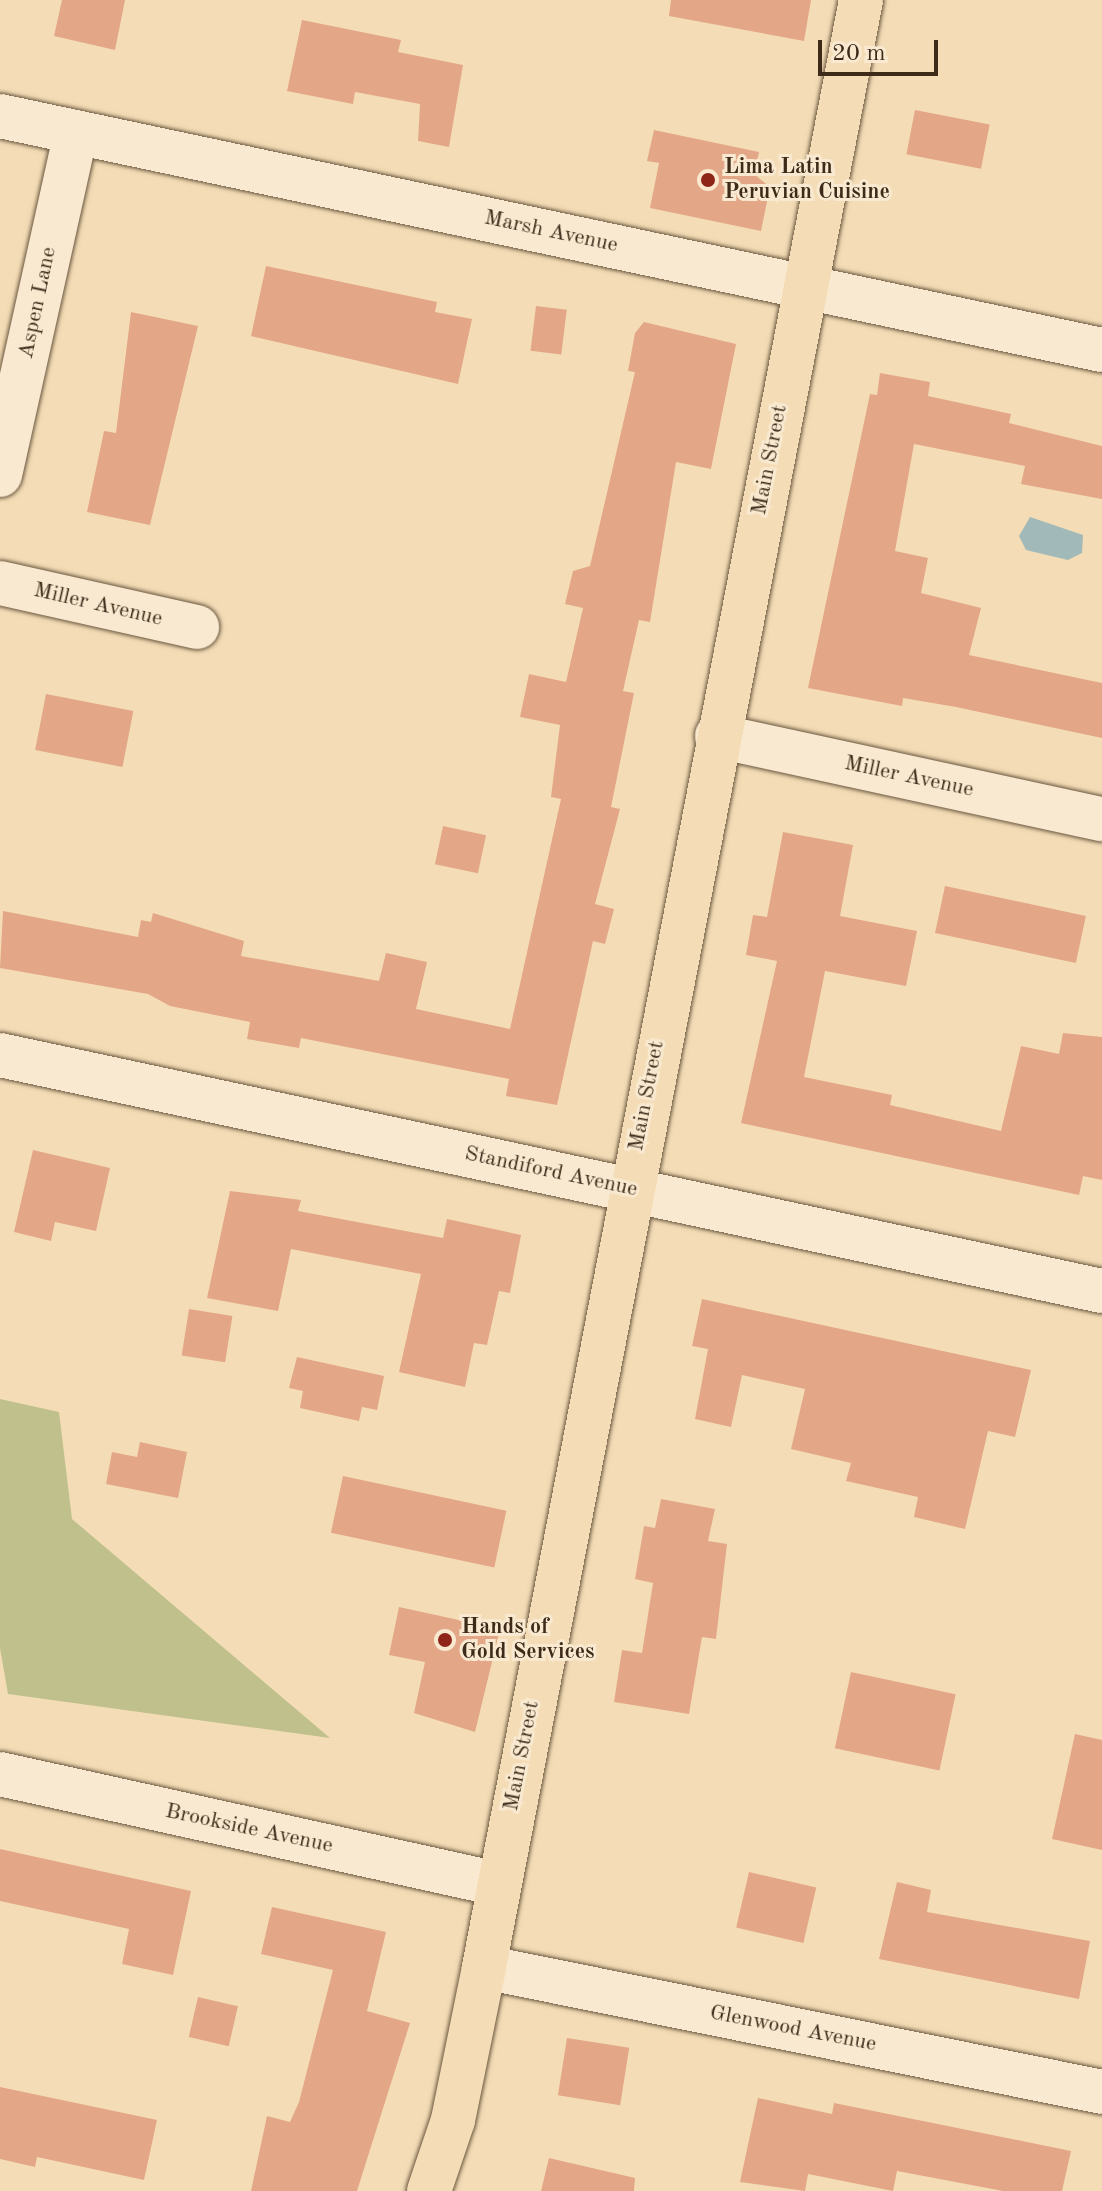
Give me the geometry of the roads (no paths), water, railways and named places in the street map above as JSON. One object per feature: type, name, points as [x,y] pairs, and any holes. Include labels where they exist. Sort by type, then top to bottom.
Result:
[{"type":"main road","name":"Main Street","points":[[429,2191],[453,2120],[484,1967],[803,286],[861,0]]},
{"type":"street","name":"Marsh Avenue","points":[[0,116],[1102,350]]},
{"type":"street","name":"Aspen Lane","points":[[0,475],[76,132]]},
{"type":"street","name":"Miller Avenue","points":[[0,583],[197,627]]},
{"type":"street","name":"Miller Avenue","points":[[717,736],[1102,819]]},
{"type":"street","name":"Standiford Avenue","points":[[0,1055],[1102,1291]]},
{"type":"street","name":"Brookside Avenue","points":[[0,1774],[498,1884]]},
{"type":"street","name":"Glenwood Avenue","points":[[484,1967],[1102,2092]]},
{"type":"water","points":[[1030,517],[1083,535],[1082,553],[1068,560],[1026,550],[1019,536]]},
{"type":"place","name":"Lima Latin Peruvian Cuisine","points":[[708,180]]},
{"type":"place","name":"Hands of Gold Services","points":[[445,1640]]}]
